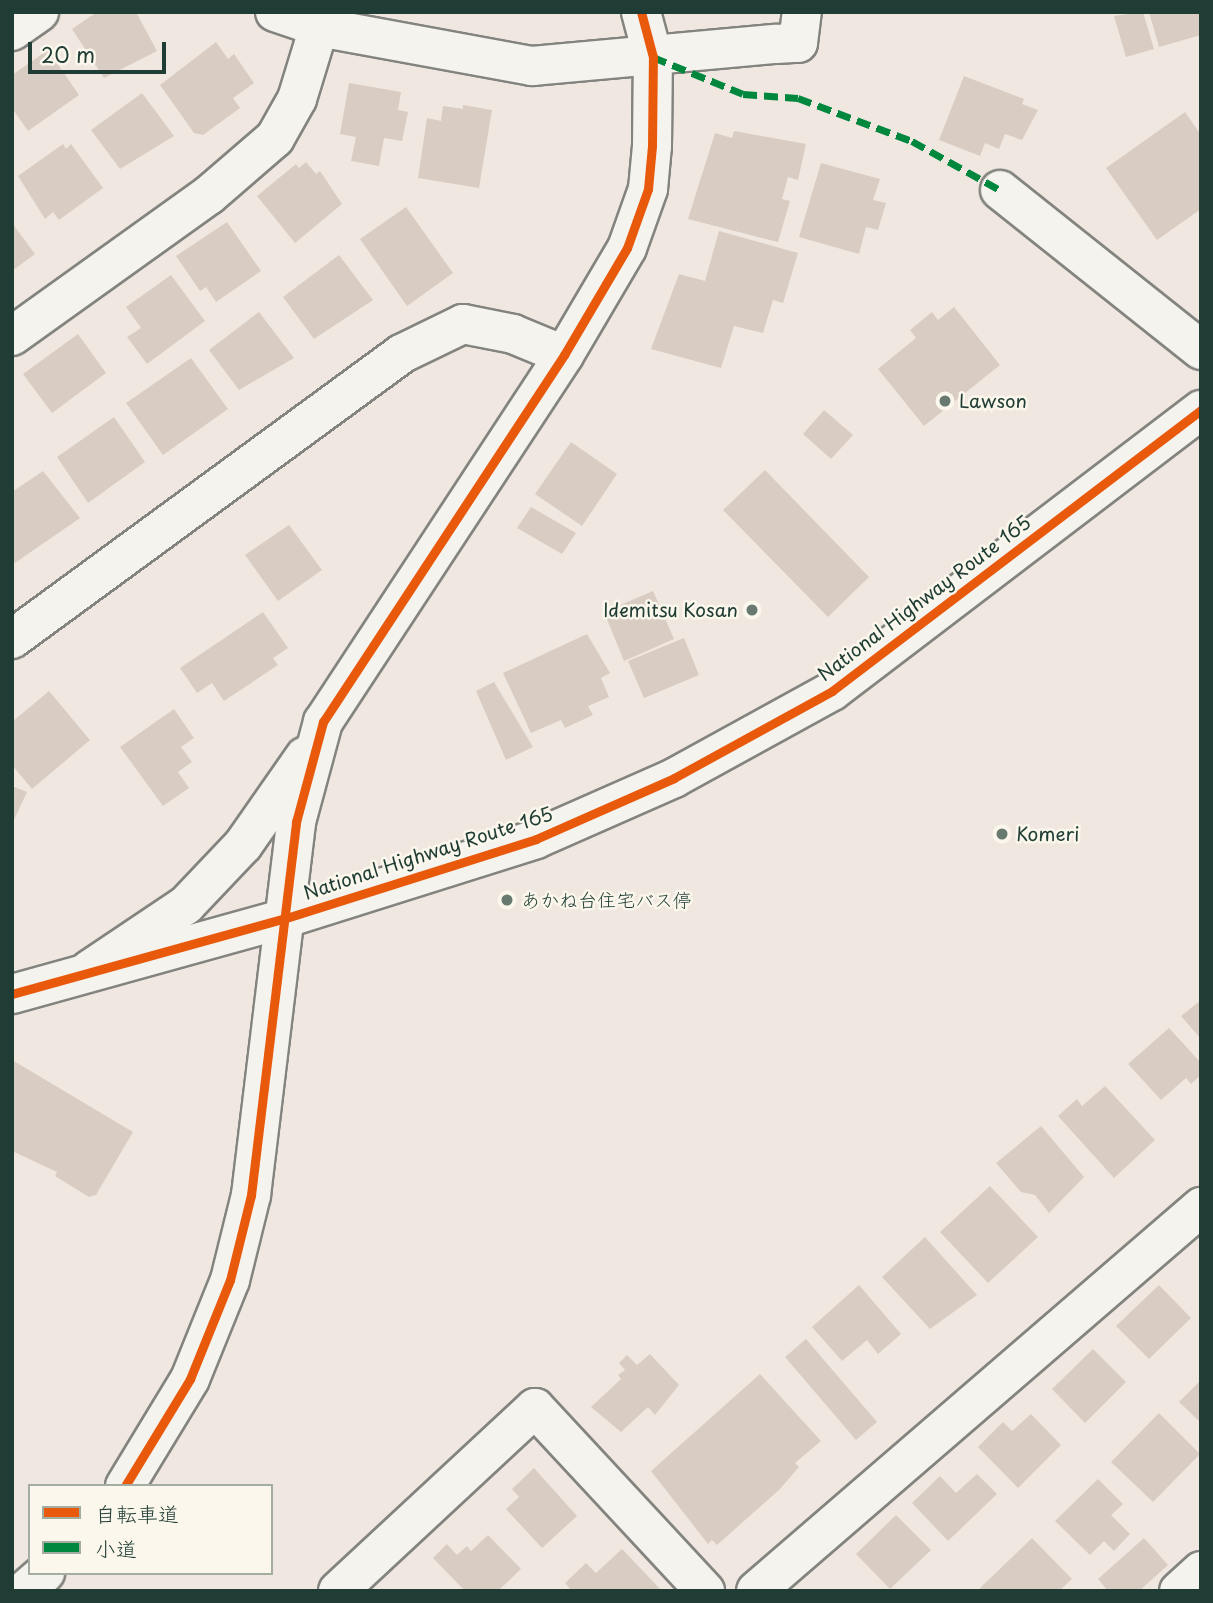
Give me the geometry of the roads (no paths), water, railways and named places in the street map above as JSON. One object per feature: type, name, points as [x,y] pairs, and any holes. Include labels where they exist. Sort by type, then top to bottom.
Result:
[{"type":"main road","points":[[12,31],[39,12]]},
{"type":"main road","points":[[275,12],[319,27],[532,66],[797,43],[802,12]]},
{"type":"main road","points":[[78,977],[186,905],[243,845],[320,734],[390,617],[564,355],[627,248],[648,189],[653,57],[641,12]]},
{"type":"main road","points":[[12,336],[209,195],[275,138],[297,99],[319,27]]},
{"type":"main road","points":[[1000,190],[1201,350]]},
{"type":"main road","points":[[12,639],[401,354],[463,324],[513,334],[564,355]]},
{"type":"main road","name":"National Highway Route 165","points":[[12,994],[283,919],[536,839],[674,779],[820,698],[1201,410]]},
{"type":"main road","points":[[126,1484],[190,1379],[230,1280],[251,1195],[296,822],[320,734]]},
{"type":"main road","points":[[756,1591],[1201,1207]]},
{"type":"main road","points":[[338,1591],[535,1408],[705,1591]]},
{"type":"main road","points":[[1179,1591],[1201,1571]]},
{"type":"main road","points":[[24,1591],[44,1575]]},
{"type":"place","name":"Lawson","points":[[945,401]]},
{"type":"place","name":"Idemitsu Kosan","points":[[752,610]]},
{"type":"place","name":"Komeri","points":[[1002,834]]},
{"type":"place","name":"あかね台住宅バス停","points":[[507,900]]}]
